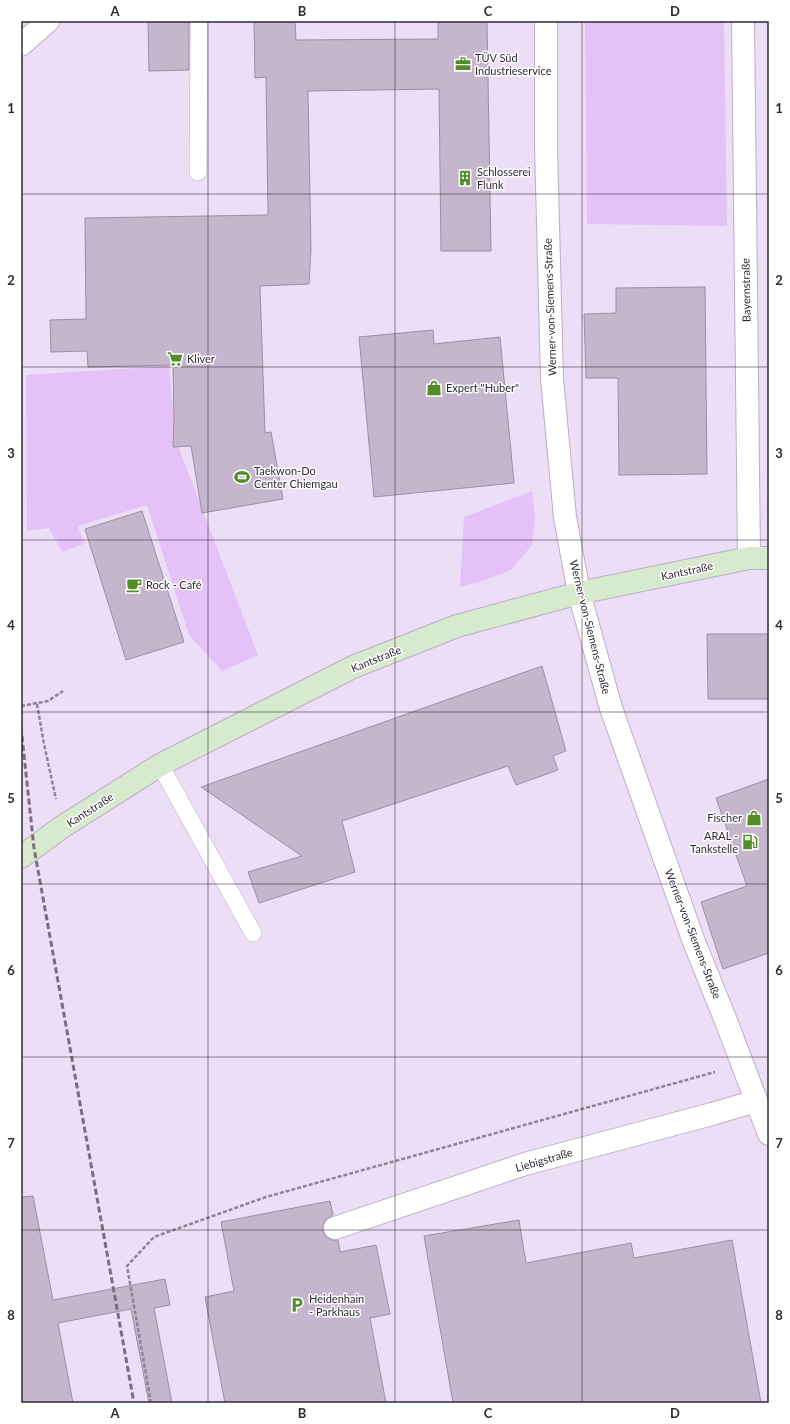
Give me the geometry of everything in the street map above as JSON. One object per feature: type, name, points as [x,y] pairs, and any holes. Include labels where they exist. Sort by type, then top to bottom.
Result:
[{"type":"main road","name":"Kantstraße","points":[[21,856],[160,764],[353,667],[457,626],[580,593],[759,558]]},
{"type":"street","points":[[21,45],[48,21]]},
{"type":"street","name":"Werner-von-Siemens-Straße","points":[[546,21],[546,154],[552,379],[565,517],[580,593],[611,708],[694,942],[732,1035],[769,1134]]},
{"type":"street","name":"Bayernstraße","points":[[743,21],[759,558]]},
{"type":"street","name":"Liebigstraße","points":[[336,1228],[525,1164],[712,1114],[756,1100]]},
{"type":"lane","points":[[198,172],[199,21]]},
{"type":"lane","points":[[160,764],[252,933]]},
{"type":"path","points":[[21,706],[48,701],[63,691]]},
{"type":"path","points":[[37,704],[62,828]]},
{"type":"shaded area","points":[[585,21],[724,21],[727,226],[587,224]]},
{"type":"shaded area","points":[[169,366],[174,420],[180,451],[258,655],[222,671],[189,635],[147,505],[78,526],[84,544],[62,552],[49,528],[27,531],[26,375]]},
{"type":"shaded area","points":[[532,491],[535,518],[532,545],[511,570],[485,580],[460,587],[464,517]]},
{"type":"building","points":[[148,21],[189,21],[189,70],[149,71]]},
{"type":"building","points":[[254,21],[295,21],[296,40],[438,39],[438,21],[487,21],[491,251],[441,251],[439,89],[308,91],[311,250],[309,284],[260,286],[265,433],[271,432],[283,499],[202,513],[191,446],[173,447],[173,365],[88,367],[87,351],[51,352],[50,320],[86,319],[85,218],[268,215],[266,77],[255,78]]},
{"type":"building","points":[[705,287],[707,474],[619,475],[618,378],[586,378],[584,314],[616,313],[616,288]]},
{"type":"building","name":"Expert \"Huber\"","points":[[433,330],[434,344],[500,337],[514,483],[374,497],[359,337]]},
{"type":"building","name":"Rock - Café","points":[[142,511],[184,642],[126,660],[85,529]]},
{"type":"building","points":[[707,634],[769,634],[769,699],[708,699]]},
{"type":"building","points":[[542,666],[566,751],[553,756],[558,770],[516,785],[508,766],[342,821],[355,872],[259,903],[248,872],[302,856],[201,787]]},
{"type":"building","name":"ARAL - Tankstelle","points":[[769,779],[769,953],[723,969],[701,902],[747,886],[716,798]]},
{"type":"building","points":[[33,1196],[53,1300],[165,1279],[170,1305],[154,1308],[172,1403],[149,1403],[131,1309],[58,1323],[73,1403],[21,1403],[21,1197]]},
{"type":"building","name":"Heidenhain - Parkhaus","points":[[330,1201],[333,1215],[325,1220],[323,1232],[327,1238],[338,1240],[340,1252],[376,1245],[390,1314],[370,1318],[386,1403],[225,1403],[205,1297],[234,1291],[221,1222]]},
{"type":"building","points":[[519,1220],[526,1263],[631,1243],[634,1258],[732,1240],[761,1403],[453,1403],[424,1236]]},
{"type":"railway","points":[[21,727],[34,848],[134,1403]]},
{"type":"place","name":"TÜV Süd Industrieservice","points":[[463,64]]},
{"type":"place","name":"Schlosserei Flunk","points":[[465,178]]},
{"type":"place","name":"Kliver","points":[[175,359]]},
{"type":"place","name":"Expert \"Huber\"","points":[[434,388]]},
{"type":"place","name":"Taekwon-Do Center Chiemgau","points":[[242,477]]},
{"type":"place","name":"Rock - Café","points":[[134,585]]},
{"type":"place","name":"Fischer","points":[[754,818]]},
{"type":"place","name":"ARAL - Tankstelle","points":[[750,842]]},
{"type":"place","name":"Heidenhain - Parkhaus","points":[[297,1305]]}]
